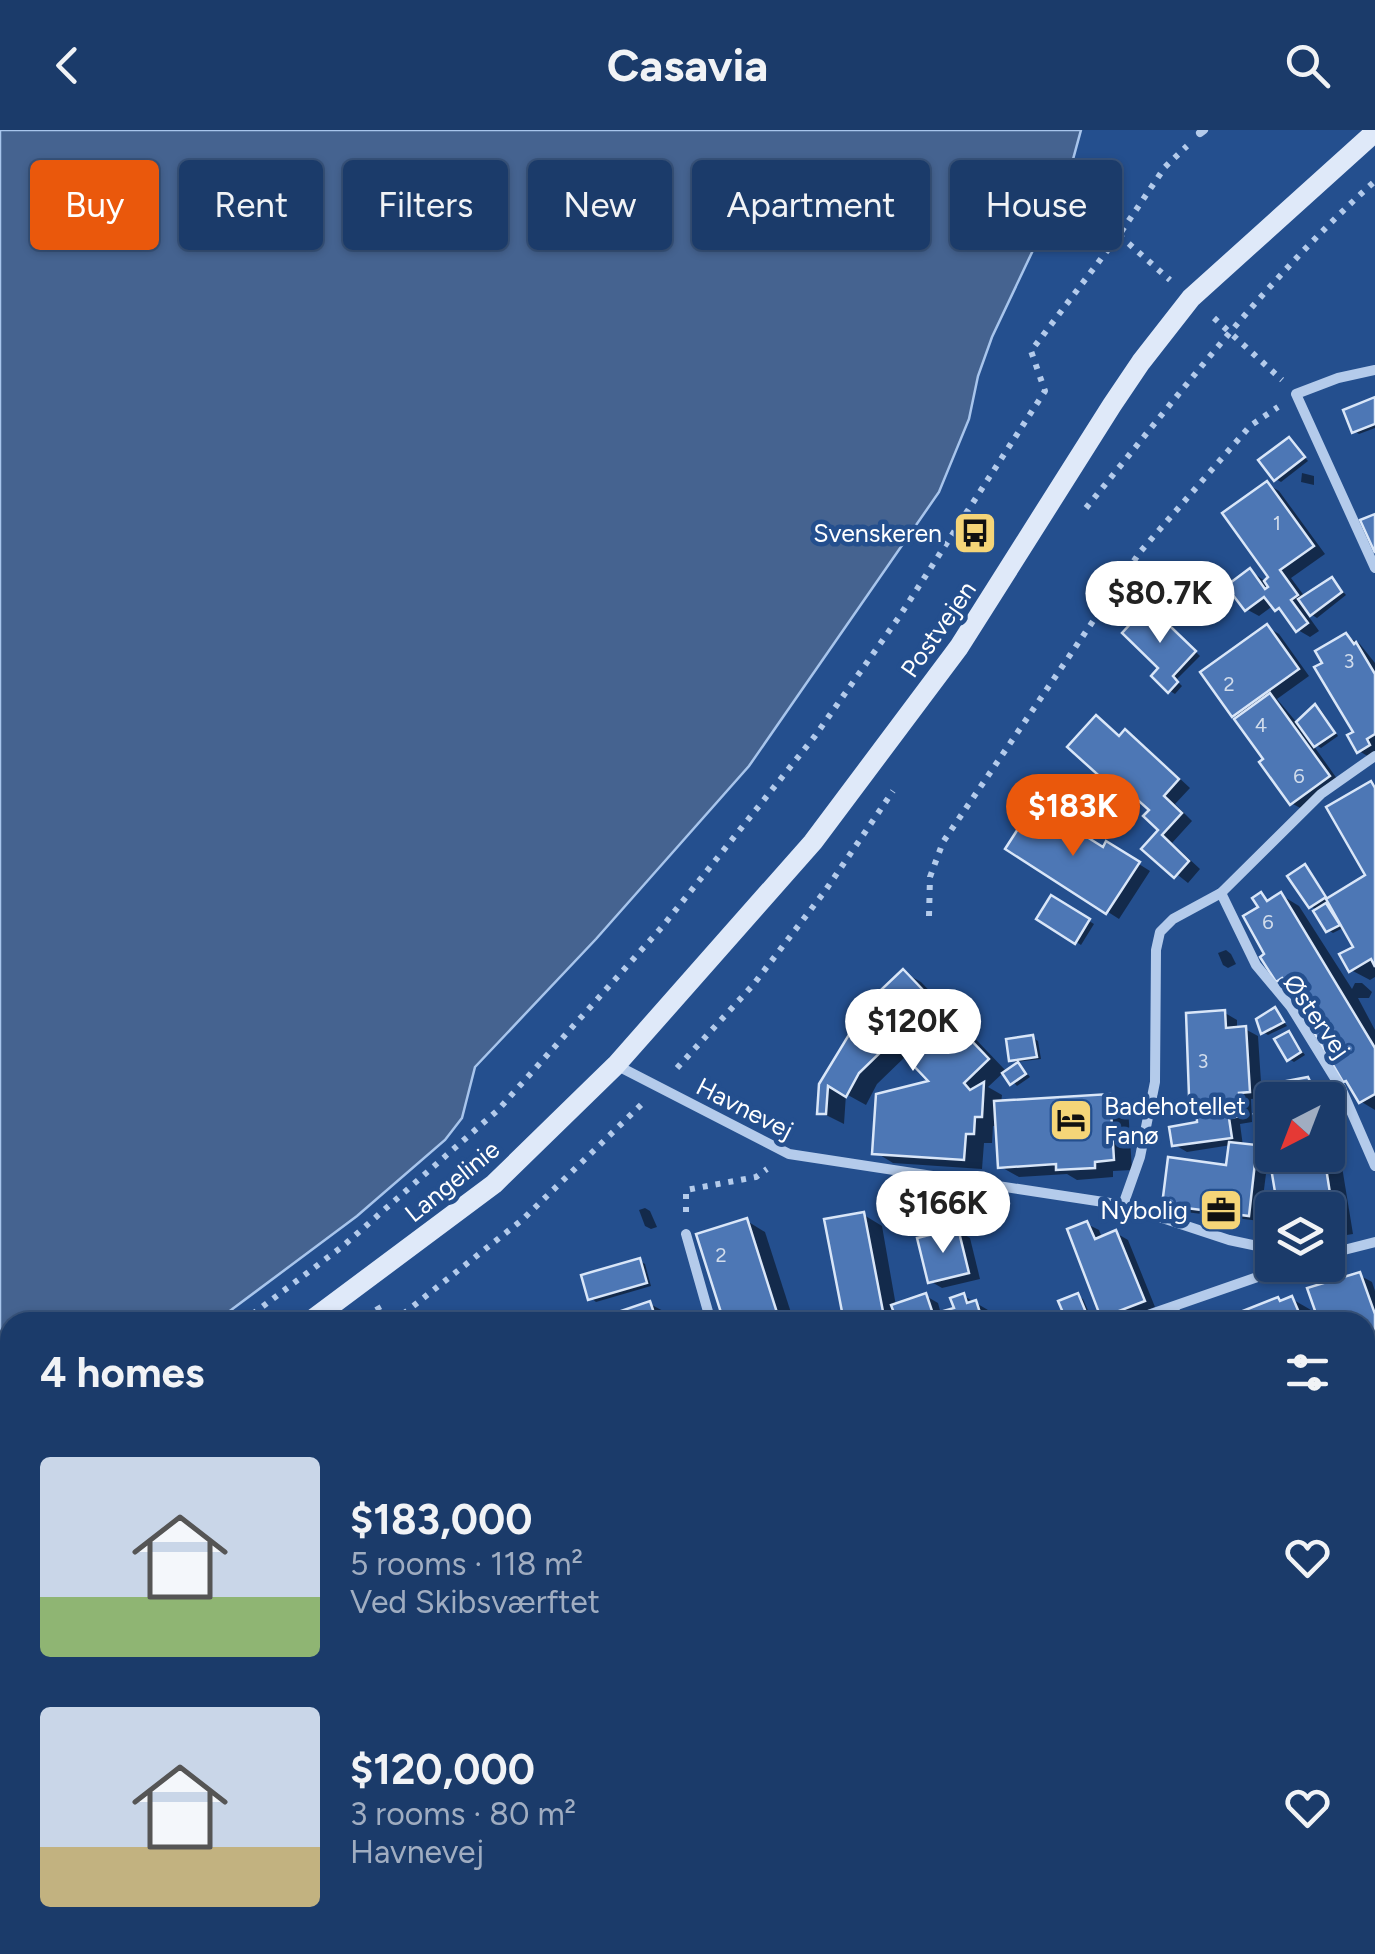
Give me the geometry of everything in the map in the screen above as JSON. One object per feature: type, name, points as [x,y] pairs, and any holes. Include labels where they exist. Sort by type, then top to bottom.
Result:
[{"type":"street","name":"Postvejen","points":[[616,1065],[813,842],[959,648],[1122,390],[1191,298],[1375,132]]},
{"type":"street","points":[[1375,370],[1338,378],[1296,394],[1375,568]]},
{"type":"street","points":[[1123,1205],[1140,1156],[1154,1082],[1156,950],[1160,932],[1172,919],[1222,893],[1321,794],[1375,756]]},
{"type":"street","name":"Østervej","points":[[1222,893],[1256,965],[1291,1007],[1342,1088],[1375,1166]]},
{"type":"street","name":"Havnevej","points":[[616,1065],[789,1154],[1123,1205],[1255,1245]]},
{"type":"street","name":"Langelinie","points":[[322,1312],[494,1184],[616,1065]]},
{"type":"street","points":[[686,1234],[708,1312]]},
{"type":"street","points":[[1345,1250],[1375,1242]]},
{"type":"street","points":[[1158,1312],[1255,1278]]},
{"type":"street","points":[[1173,1307],[1175,1312]]},
{"type":"path","points":[[255,1312],[343,1246],[498,1110],[662,927],[815,736],[899,616],[1045,391],[1031,351],[1164,167],[1202,132]]},
{"type":"path","points":[[1263,363],[1230,332],[1346,206],[1375,181]]},
{"type":"path","points":[[929,916],[930,877],[943,842],[1140,552],[1250,426],[1296,394]]},
{"type":"path","points":[[686,1234],[686,1190],[756,1176],[789,1154]]},
{"type":"water","points":[[0,130],[1081,130],[1073,160],[950,160],[950,250],[1033,250],[992,337],[969,419],[939,492],[749,766],[596,939],[475,1067],[462,1118],[445,1140],[357,1216],[228,1312],[0,1312]]},
{"type":"building","points":[[1375,397],[1375,424],[1352,433],[1343,410]]},
{"type":"building","points":[[1289,437],[1305,457],[1274,481],[1258,460]]},
{"type":"building","points":[[1267,481],[1314,546],[1280,570],[1298,595],[1291,600],[1308,623],[1296,632],[1279,608],[1275,611],[1264,597],[1245,611],[1226,586],[1250,568],[1265,589],[1268,587],[1264,581],[1268,577],[1222,513]]},
{"type":"building","points":[[1375,514],[1375,553],[1360,520]]},
{"type":"building","points":[[1332,577],[1342,592],[1310,616],[1298,599]]},
{"type":"building","points":[[1148,605],[1196,651],[1173,676],[1178,682],[1168,693],[1151,676],[1158,668],[1122,633]]},
{"type":"building","points":[[1267,624],[1299,669],[1232,717],[1200,672]]},
{"type":"building","points":[[1346,633],[1375,674],[1375,734],[1367,739],[1370,745],[1357,753],[1347,735],[1353,732],[1314,667],[1322,663],[1315,651]]},
{"type":"building","points":[[1270,693],[1330,776],[1290,805],[1234,719]]},
{"type":"building","points":[[1315,704],[1335,733],[1314,747],[1296,722]]},
{"type":"building","points":[[1096,715],[1119,736],[1125,729],[1179,779],[1164,796],[1182,813],[1162,835],[1189,861],[1174,878],[1141,849],[1158,830],[1143,816],[1149,810],[1112,777],[1107,783],[1067,747]]},
{"type":"building","points":[[1371,781],[1375,788],[1375,967],[1371,959],[1349,972],[1339,954],[1353,947],[1326,899],[1365,875],[1326,807]]},
{"type":"building","points":[[1034,804],[1103,847],[1106,841],[1140,862],[1106,914],[1005,849]]},
{"type":"building","points":[[1305,864],[1326,897],[1309,908],[1287,876]]},
{"type":"building","points":[[1261,892],[1267,901],[1281,892],[1375,1048],[1375,1094],[1359,1103],[1282,978],[1276,982],[1260,957],[1264,954],[1243,916],[1258,907],[1252,898]]},
{"type":"building","points":[[1051,895],[1090,919],[1075,944],[1036,919]]},
{"type":"building","points":[[1326,903],[1340,925],[1326,932],[1313,911]]},
{"type":"building","points":[[903,969],[989,1059],[964,1083],[970,1090],[984,1082],[982,1117],[975,1117],[974,1134],[966,1134],[964,1160],[872,1154],[876,1094],[928,1081],[891,1042],[859,1073],[846,1097],[828,1086],[826,1114],[817,1114],[819,1084],[862,1008]]},
{"type":"building","points":[[1275,1007],[1284,1022],[1261,1034],[1256,1019]]},
{"type":"building","points":[[1225,1010],[1226,1028],[1246,1026],[1250,1092],[1239,1093],[1241,1116],[1229,1118],[1232,1138],[1172,1146],[1169,1127],[1197,1122],[1195,1096],[1189,1096],[1186,1013]]},
{"type":"building","points":[[1289,1031],[1301,1052],[1287,1061],[1274,1039]]},
{"type":"building","points":[[1033,1035],[1037,1057],[1009,1061],[1006,1039]]},
{"type":"building","points":[[1018,1062],[1026,1074],[1010,1085],[1002,1073]]},
{"type":"building","points":[[1308,1077],[1310,1082],[1281,1082]]},
{"type":"building","points":[[1110,1094],[1114,1160],[1095,1162],[1095,1168],[1056,1170],[1056,1164],[998,1168],[994,1101]]},
{"type":"building","points":[[1229,1142],[1255,1145],[1249,1216],[1162,1205],[1168,1157],[1226,1165]]},
{"type":"building","points":[[1272,1172],[1327,1172],[1330,1192],[1275,1192]]},
{"type":"building","points":[[963,1198],[986,1200],[984,1226],[961,1231]]},
{"type":"building","points":[[864,1212],[883,1312],[842,1312],[824,1219]]},
{"type":"building","points":[[747,1218],[777,1312],[721,1312],[696,1234]]},
{"type":"building","points":[[1087,1221],[1095,1239],[1116,1230],[1145,1301],[1117,1312],[1099,1312],[1067,1229]]},
{"type":"building","points":[[958,1228],[969,1273],[928,1283],[917,1238]]},
{"type":"building","points":[[640,1258],[647,1283],[588,1300],[581,1275]]},
{"type":"building","points":[[1360,1272],[1374,1312],[1315,1312],[1307,1288],[1345,1282],[1345,1277]]},
{"type":"building","points":[[926,1293],[932,1312],[894,1312],[891,1305]]},
{"type":"building","points":[[964,1293],[967,1303],[976,1300],[980,1312],[940,1312],[954,1308],[950,1298]]},
{"type":"building","points":[[1078,1293],[1086,1312],[1063,1312],[1058,1301]]},
{"type":"building","points":[[1292,1296],[1299,1312],[1240,1312],[1278,1297],[1280,1301]]},
{"type":"building","points":[[650,1301],[654,1312],[618,1312]]},
{"type":"place","name":"Svenskeren","points":[[975,533]]},
{"type":"place","name":"Badehotellet Fanø","points":[[1071,1120]]},
{"type":"place","name":"Nybolig","points":[[1221,1210]]}]
